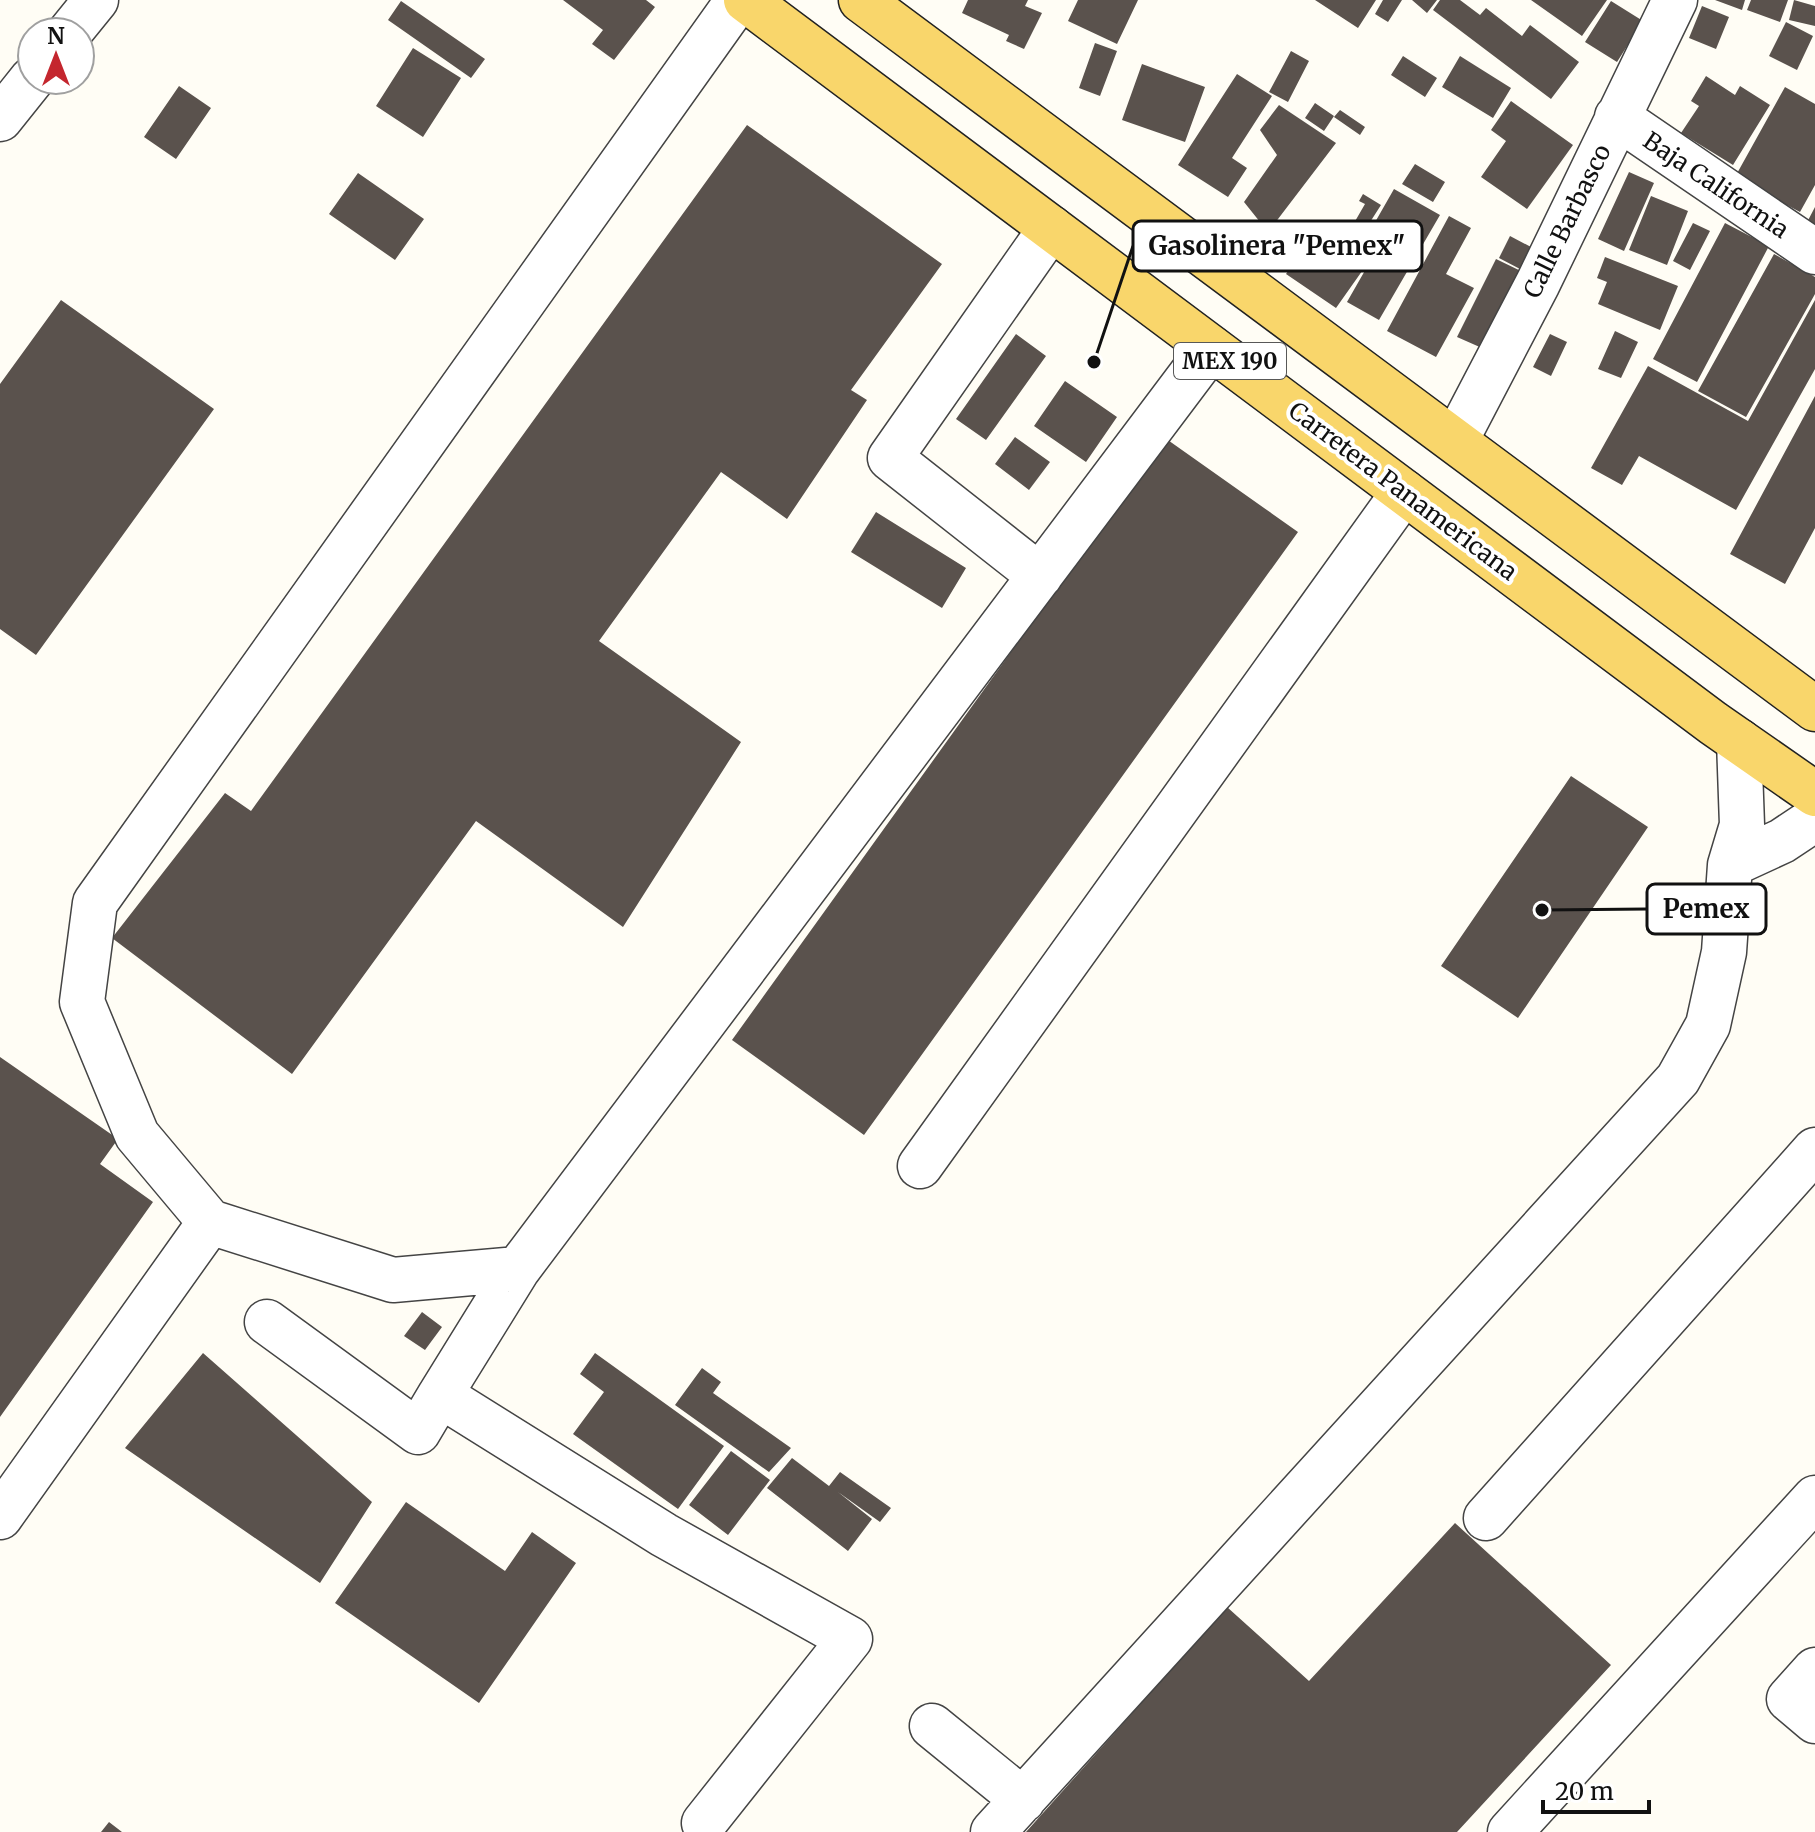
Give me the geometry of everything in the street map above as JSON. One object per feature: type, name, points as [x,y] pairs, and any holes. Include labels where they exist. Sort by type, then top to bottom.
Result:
[{"type":"main road","name":"Carretera Panamericana","points":[[746,0],[1726,732]]},
{"type":"main road","name":"MEX 190","points":[[861,0],[1815,709]]},
{"type":"main road","name":"MEX 190","points":[[1726,732],[1815,794]]},
{"type":"street","points":[[83,16],[96,0]]},
{"type":"street","points":[[518,1269],[393,1280],[210,1222],[137,1135],[82,1002],[95,903],[738,0]]},
{"type":"street","name":"Calle Barbasco","points":[[1456,440],[1538,283],[1675,0]]},
{"type":"street","points":[[0,119],[18,96]]},
{"type":"street","name":"Baja California","points":[[1617,117],[1815,252]]},
{"type":"street","points":[[1040,576],[890,458],[1051,228]]},
{"type":"street","points":[[267,1322],[418,1432],[518,1269],[1211,348]]},
{"type":"street","points":[[920,1166],[1404,492]]},
{"type":"street","points":[[993,1832],[1678,1079],[1708,1025],[1724,952],[1730,865],[1742,825],[1726,732]]},
{"type":"street","points":[[1730,865],[1782,841],[1815,819]]},
{"type":"street","points":[[1486,1518],[1815,1150]]},
{"type":"street","points":[[0,1517],[210,1222]]},
{"type":"street","points":[[440,1395],[678,1543],[850,1639],[704,1823]]},
{"type":"street","points":[[1510,1832],[1815,1498]]},
{"type":"street","points":[[1815,1670],[1789,1699],[1815,1721]]},
{"type":"street","points":[[932,1726],[1023,1800]]},
{"type":"building","points":[[563,0],[646,0],[655,7],[614,60],[592,44],[603,30]]},
{"type":"building","points":[[968,0],[1028,0],[1025,6],[1042,13],[1024,49],[1006,41],[1009,35],[962,13]]},
{"type":"building","points":[[1078,0],[1138,0],[1117,44],[1068,21]]},
{"type":"building","points":[[1315,0],[1376,0],[1358,28]]},
{"type":"building","points":[[1383,0],[1402,0],[1388,22],[1375,14]]},
{"type":"building","points":[[1412,0],[1437,0],[1427,13]]},
{"type":"building","points":[[1440,0],[1460,0],[1480,15],[1486,8],[1522,36],[1530,25],[1579,62],[1551,99],[1433,10]]},
{"type":"building","points":[[1531,0],[1607,0],[1582,36]]},
{"type":"building","points":[[1715,0],[1745,0],[1742,10]]},
{"type":"building","points":[[1751,0],[1788,0],[1780,22],[1747,10]]},
{"type":"building","points":[[1794,0],[1815,6],[1815,26],[1789,20]]},
{"type":"building","points":[[401,1],[485,59],[471,78],[388,20]]},
{"type":"building","points":[[1611,1],[1643,21],[1617,62],[1585,42]]},
{"type":"building","points":[[1702,6],[1729,17],[1716,49],[1689,38]]},
{"type":"building","points":[[1786,22],[1813,36],[1797,70],[1769,56]]},
{"type":"building","points":[[1095,43],[1117,51],[1100,96],[1079,88]]},
{"type":"building","points":[[413,48],[461,78],[423,137],[376,106]]},
{"type":"building","points":[[1291,51],[1309,61],[1288,102],[1269,92]]},
{"type":"building","points":[[1403,56],[1437,78],[1425,97],[1391,75]]},
{"type":"building","points":[[1460,56],[1511,88],[1493,118],[1442,87]]},
{"type":"building","points":[[1142,64],[1205,87],[1185,142],[1122,120]]},
{"type":"building","points":[[1237,74],[1272,96],[1232,158],[1247,168],[1228,197],[1178,165]]},
{"type":"building","points":[[1706,76],[1735,95],[1740,86],[1770,105],[1733,165],[1681,133],[1699,106],[1691,101]]},
{"type":"building","points":[[179,86],[211,108],[176,159],[144,137]]},
{"type":"building","points":[[1785,87],[1815,104],[1815,185],[1800,212],[1735,177]]},
{"type":"building","points":[[1511,101],[1573,145],[1527,209],[1481,177],[1506,141],[1491,130]]},
{"type":"building","points":[[1315,103],[1334,116],[1324,131],[1305,118]]},
{"type":"building","points":[[1279,105],[1336,143],[1268,232],[1244,202],[1277,155],[1260,130]]},
{"type":"building","points":[[1340,110],[1365,127],[1360,135],[1334,117]]},
{"type":"building","points":[[747,125],[942,264],[851,390],[867,400],[787,519],[721,472],[599,641],[741,742],[623,927],[476,821],[292,1074],[112,938],[225,793],[251,811]]},
{"type":"building","points":[[1415,164],[1445,182],[1433,202],[1402,184]]},
{"type":"building","points":[[1629,172],[1654,183],[1624,251],[1598,239]]},
{"type":"building","points":[[358,173],[424,219],[395,260],[329,214]]},
{"type":"building","points":[[1394,189],[1440,215],[1379,320],[1347,302],[1383,239],[1370,231]]},
{"type":"building","points":[[1363,194],[1381,205],[1365,230],[1354,223],[1365,204],[1359,201]]},
{"type":"building","points":[[1651,196],[1688,211],[1667,265],[1629,250]]},
{"type":"building","points":[[1815,207],[1815,233],[1804,228]]},
{"type":"building","points":[[1449,216],[1471,228],[1446,274],[1474,288],[1436,357],[1387,331]]},
{"type":"building","points":[[1693,223],[1710,231],[1690,270],[1673,261]]},
{"type":"building","points":[[1725,223],[1769,246],[1697,382],[1653,359]]},
{"type":"building","points":[[1313,235],[1333,248],[1342,236],[1372,257],[1336,308],[1286,274]]},
{"type":"building","points":[[1510,236],[1531,247],[1520,269],[1499,258]]},
{"type":"building","points":[[1774,254],[1815,277],[1815,294],[1746,417],[1698,391]]},
{"type":"building","points":[[1605,257],[1678,286],[1660,330],[1598,304],[1607,282],[1597,278]]},
{"type":"building","points":[[1496,259],[1529,275],[1491,352],[1457,337]]},
{"type":"building","points":[[61,300],[214,409],[36,655],[0,629],[0,384]]},
{"type":"building","points":[[1815,300],[1815,369],[1736,510],[1639,456],[1622,485],[1591,468],[1648,366],[1748,421]]},
{"type":"building","points":[[1615,331],[1638,342],[1621,378],[1598,369]]},
{"type":"building","points":[[1016,334],[1046,356],[986,440],[956,419]]},
{"type":"building","points":[[1550,334],[1567,342],[1551,376],[1533,367]]},
{"type":"building","points":[[1065,381],[1117,417],[1086,462],[1034,426]]},
{"type":"building","points":[[1815,396],[1815,528],[1785,584],[1730,554]]},
{"type":"building","points":[[1015,437],[1050,462],[1029,490],[995,464]]},
{"type":"building","points":[[1165,438],[1298,532],[864,1135],[732,1040]]},
{"type":"building","points":[[876,512],[966,568],[942,608],[851,552]]},
{"type":"building","points":[[1571,776],[1648,827],[1518,1018],[1441,966]]},
{"type":"building","points":[[0,1057],[118,1139],[100,1164],[153,1202],[0,1417]]},
{"type":"building","points":[[422,1312],[442,1327],[425,1350],[404,1336]]},
{"type":"building","points":[[203,1353],[372,1502],[320,1583],[125,1448]]},
{"type":"building","points":[[595,1353],[724,1446],[678,1509],[573,1434],[604,1392],[580,1374]]},
{"type":"building","points":[[702,1368],[721,1382],[713,1393],[791,1448],[769,1472],[675,1405]]},
{"type":"building","points":[[731,1451],[770,1480],[728,1535],[689,1505]]},
{"type":"building","points":[[792,1458],[829,1486],[840,1472],[891,1508],[880,1522],[838,1492],[872,1519],[848,1551],[767,1488]]},
{"type":"building","points":[[406,1502],[505,1571],[532,1532],[576,1563],[479,1703],[335,1603]]},
{"type":"building","points":[[1455,1523],[1611,1665],[1457,1832],[1026,1832],[1227,1607],[1309,1681]]},
{"type":"building","points":[[109,1822],[122,1832],[101,1832]]},
{"type":"place","name":"Gasolinera \"Pemex\"","points":[[1094,362]]},
{"type":"place","name":"Pemex","points":[[1542,910]]}]
